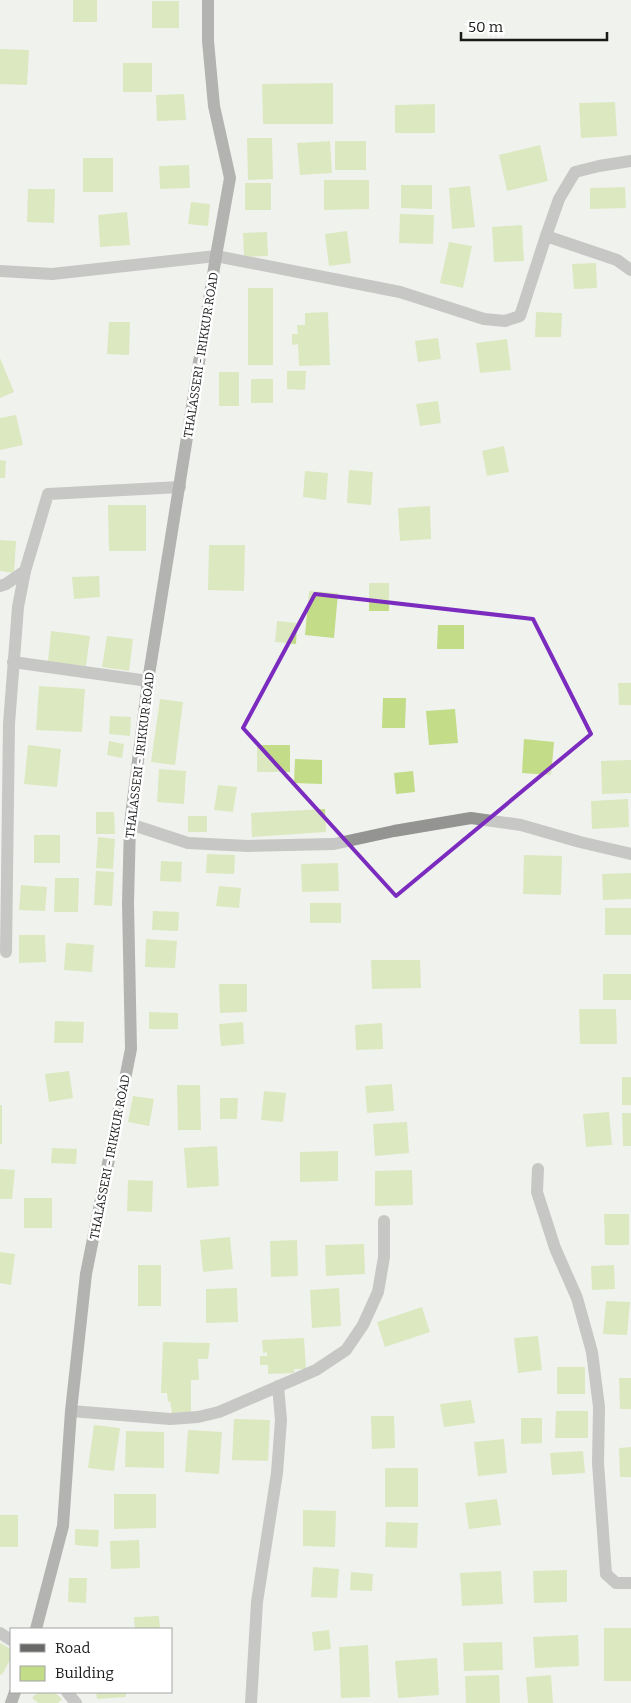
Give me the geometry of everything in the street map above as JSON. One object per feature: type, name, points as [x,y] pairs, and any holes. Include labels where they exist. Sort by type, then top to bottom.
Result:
[{"type":"main road","name":"THALASSERI - IRIKKUR ROAD","points":[[36,1628],[63,1526],[71,1411],[86,1274],[131,1049],[128,903],[130,824],[148,681],[230,178],[214,106],[208,41],[208,0]]},
{"type":"street","points":[[0,271],[52,274],[216,256],[400,292],[484,319],[506,321],[520,316],[559,199],[575,172],[599,166],[631,162]]},
{"type":"street","points":[[546,236],[617,260],[631,270]]},
{"type":"street","points":[[6,952],[9,724],[18,607],[25,571],[48,494],[180,487]]},
{"type":"street","points":[[0,586],[25,571]]},
{"type":"street","points":[[13,662],[148,681]]},
{"type":"street","points":[[130,824],[188,843],[248,846],[334,844],[394,831],[471,818],[521,825],[631,854]]},
{"type":"street","points":[[538,1169],[537,1192],[555,1248],[577,1298],[592,1352],[599,1407],[598,1463],[606,1574],[616,1583],[631,1583]]},
{"type":"street","points":[[71,1411],[170,1419],[198,1417],[219,1412],[316,1370],[346,1350],[362,1325],[378,1292],[384,1257],[384,1221]]},
{"type":"street","points":[[251,1703],[257,1602],[277,1473],[280,1420],[278,1386]]},
{"type":"street","points":[[68,1693],[76,1703]]},
{"type":"highlighted area","points":[[315,594],[533,619],[591,734],[396,896],[243,728]]},
{"type":"building","points":[[73,0],[97,0],[97,22],[73,22]]},
{"type":"building","points":[[152,1],[179,1],[179,28],[152,28]]},
{"type":"building","points":[[0,49],[29,50],[27,85],[0,84]]},
{"type":"building","points":[[123,63],[152,63],[152,92],[123,92]]},
{"type":"building","points":[[333,83],[333,124],[263,124],[262,84]]},
{"type":"building","points":[[184,94],[186,120],[157,121],[156,95]]},
{"type":"building","points":[[615,102],[617,136],[581,138],[579,103]]},
{"type":"building","points":[[435,104],[435,133],[395,133],[395,105]]},
{"type":"building","points":[[247,138],[272,138],[273,179],[248,180]]},
{"type":"building","points":[[330,141],[332,173],[300,175],[297,143]]},
{"type":"building","points":[[335,141],[366,141],[366,170],[335,170]]},
{"type":"building","points":[[540,145],[548,181],[507,191],[499,155]]},
{"type":"building","points":[[83,158],[113,158],[113,192],[83,192]]},
{"type":"building","points":[[189,165],[190,188],[160,189],[159,166]]},
{"type":"building","points":[[324,180],[369,180],[369,209],[324,210]]},
{"type":"building","points":[[245,183],[271,183],[271,210],[245,210]]},
{"type":"building","points":[[401,185],[432,185],[432,209],[401,208]]},
{"type":"building","points":[[470,186],[475,227],[452,229],[449,188]]},
{"type":"building","points":[[625,187],[626,208],[590,209],[590,188]]},
{"type":"building","points":[[28,189],[55,189],[54,223],[27,222]]},
{"type":"building","points":[[191,202],[210,204],[208,226],[188,224]]},
{"type":"building","points":[[127,212],[130,245],[100,247],[98,215]]},
{"type":"building","points":[[400,214],[434,215],[433,244],[399,243]]},
{"type":"building","points":[[522,225],[524,261],[494,262],[492,227]]},
{"type":"building","points":[[347,231],[351,263],[329,266],[325,234]]},
{"type":"building","points":[[267,232],[268,256],[244,257],[243,233]]},
{"type":"building","points":[[449,242],[472,246],[463,288],[440,283]]},
{"type":"building","points":[[596,263],[597,288],[574,289],[572,264]]},
{"type":"building","points":[[248,288],[273,288],[273,365],[248,365]]},
{"type":"building","points":[[328,312],[330,365],[299,366],[298,344],[292,345],[292,334],[298,334],[297,325],[305,325],[305,313]]},
{"type":"building","points":[[536,312],[562,313],[561,337],[535,337]]},
{"type":"building","points":[[109,322],[130,322],[129,355],[107,354]]},
{"type":"building","points":[[438,338],[441,359],[418,362],[415,341]]},
{"type":"building","points":[[507,339],[511,370],[480,373],[476,343]]},
{"type":"building","points":[[0,358],[14,392],[0,398]]},
{"type":"building","points":[[287,371],[306,371],[305,390],[287,389]]},
{"type":"building","points":[[219,372],[239,372],[239,406],[219,406]]},
{"type":"building","points":[[251,379],[273,379],[273,403],[251,403]]},
{"type":"building","points":[[438,401],[441,423],[420,426],[416,404]]},
{"type":"building","points":[[16,415],[23,445],[0,450],[0,418]]},
{"type":"building","points":[[504,446],[509,472],[487,476],[482,451]]},
{"type":"building","points":[[0,460],[6,461],[5,478],[0,478]]},
{"type":"building","points":[[349,470],[373,472],[371,505],[347,503]]},
{"type":"building","points":[[305,471],[328,473],[326,500],[303,497]]},
{"type":"building","points":[[108,505],[146,505],[146,551],[109,551]]},
{"type":"building","points":[[430,506],[431,539],[400,541],[398,508]]},
{"type":"building","points":[[0,540],[16,541],[14,573],[0,571]]},
{"type":"building","points":[[209,545],[245,545],[244,591],[208,590]]},
{"type":"building","points":[[99,576],[100,597],[74,599],[72,577]]},
{"type":"building","points":[[369,583],[389,583],[389,611],[369,611]]},
{"type":"building","points":[[309,591],[338,593],[334,638],[305,635]]},
{"type":"building","points":[[277,621],[297,623],[296,644],[275,642]]},
{"type":"building","points":[[438,625],[464,625],[464,649],[437,649]]},
{"type":"building","points":[[51,631],[90,636],[86,666],[48,662]]},
{"type":"building","points":[[107,636],[133,639],[129,671],[102,667]]},
{"type":"building","points":[[618,683],[631,683],[631,705],[619,705]]},
{"type":"building","points":[[39,686],[85,689],[82,732],[36,730]]},
{"type":"building","points":[[383,698],[406,698],[405,728],[382,728]]},
{"type":"building","points":[[160,699],[183,702],[175,765],[151,762]]},
{"type":"building","points":[[455,709],[458,743],[429,745],[426,711]]},
{"type":"building","points":[[110,716],[131,717],[130,736],[109,734]]},
{"type":"building","points":[[524,739],[554,742],[551,775],[522,773]]},
{"type":"building","points":[[109,741],[124,744],[122,758],[107,755]]},
{"type":"building","points":[[28,745],[61,749],[57,787],[24,784]]},
{"type":"building","points":[[257,745],[290,745],[290,772],[257,772]]},
{"type":"building","points":[[295,759],[322,760],[322,784],[294,783]]},
{"type":"building","points":[[631,760],[631,793],[602,794],[601,761]]},
{"type":"building","points":[[159,769],[186,771],[184,804],[157,802]]},
{"type":"building","points":[[413,771],[415,792],[396,794],[394,773]]},
{"type":"building","points":[[218,785],[237,787],[233,812],[214,810]]},
{"type":"building","points":[[628,799],[629,827],[592,829],[591,801]]},
{"type":"building","points":[[325,809],[326,832],[252,837],[251,813]]},
{"type":"building","points":[[96,812],[114,812],[115,834],[96,834]]},
{"type":"building","points":[[188,816],[207,816],[207,832],[188,832]]},
{"type":"building","points":[[34,835],[60,835],[60,863],[34,863]]},
{"type":"building","points":[[98,837],[115,839],[113,869],[96,868]]},
{"type":"building","points":[[207,854],[235,855],[234,874],[206,873]]},
{"type":"building","points":[[524,855],[562,856],[561,895],[523,894]]},
{"type":"building","points":[[161,861],[182,862],[181,882],[160,881]]},
{"type":"building","points":[[338,863],[339,891],[302,892],[301,864]]},
{"type":"building","points":[[96,871],[114,872],[112,906],[94,905]]},
{"type":"building","points":[[631,873],[631,899],[603,900],[602,874]]},
{"type":"building","points":[[55,878],[79,878],[78,912],[54,912]]},
{"type":"building","points":[[21,885],[47,887],[45,911],[19,910]]},
{"type":"building","points":[[219,886],[241,888],[239,908],[216,906]]},
{"type":"building","points":[[310,903],[341,903],[341,923],[310,923]]},
{"type":"building","points":[[605,908],[631,908],[631,935],[605,935]]},
{"type":"building","points":[[153,911],[179,912],[178,931],[152,930]]},
{"type":"building","points":[[19,935],[45,935],[46,962],[19,963]]},
{"type":"building","points":[[146,939],[177,941],[175,968],[145,967]]},
{"type":"building","points":[[66,943],[94,945],[92,972],[64,970]]},
{"type":"building","points":[[371,960],[420,960],[421,988],[372,989]]},
{"type":"building","points":[[603,974],[631,974],[631,1000],[603,1000]]},
{"type":"building","points":[[219,984],[247,984],[247,1012],[220,1013]]},
{"type":"building","points":[[579,1009],[616,1009],[617,1044],[580,1044]]},
{"type":"building","points":[[149,1012],[178,1013],[178,1029],[149,1029]]},
{"type":"building","points":[[55,1021],[84,1022],[83,1043],[54,1043]]},
{"type":"building","points":[[243,1022],[244,1044],[221,1046],[219,1024]]},
{"type":"building","points":[[382,1023],[383,1049],[356,1050],[355,1025]]},
{"type":"building","points":[[69,1071],[73,1098],[49,1102],[45,1074]]},
{"type":"building","points":[[622,1077],[631,1077],[631,1105],[622,1105]]},
{"type":"building","points":[[392,1084],[394,1111],[367,1113],[365,1086]]},
{"type":"building","points":[[177,1085],[200,1085],[201,1130],[178,1130]]},
{"type":"building","points":[[264,1091],[286,1093],[283,1122],[261,1120]]},
{"type":"building","points":[[133,1096],[154,1099],[149,1126],[128,1122]]},
{"type":"building","points":[[220,1098],[238,1098],[237,1119],[220,1119]]},
{"type":"building","points":[[0,1105],[2,1105],[2,1144],[0,1144]]},
{"type":"building","points":[[609,1112],[612,1145],[586,1147],[583,1114]]},
{"type":"building","points":[[622,1113],[631,1113],[631,1146],[623,1146]]},
{"type":"building","points":[[407,1122],[409,1153],[375,1156],[373,1124]]},
{"type":"building","points":[[217,1146],[219,1186],[187,1188],[184,1148]]},
{"type":"building","points":[[52,1148],[77,1149],[76,1164],[51,1163]]},
{"type":"building","points":[[338,1151],[338,1181],[300,1182],[300,1152]]},
{"type":"building","points":[[0,1169],[15,1170],[12,1199],[0,1199]]},
{"type":"building","points":[[412,1170],[413,1205],[375,1206],[375,1171]]},
{"type":"building","points":[[128,1180],[153,1181],[152,1212],[127,1211]]},
{"type":"building","points":[[24,1198],[52,1198],[52,1228],[24,1228]]},
{"type":"building","points":[[604,1214],[629,1214],[629,1245],[605,1245]]},
{"type":"building","points":[[230,1237],[233,1269],[203,1272],[200,1240]]},
{"type":"building","points":[[297,1240],[298,1276],[271,1277],[270,1241]]},
{"type":"building","points":[[364,1244],[365,1274],[326,1276],[325,1245]]},
{"type":"building","points":[[0,1252],[15,1254],[11,1285],[0,1283]]},
{"type":"building","points":[[138,1265],[161,1265],[161,1306],[138,1306]]},
{"type":"building","points":[[614,1265],[615,1289],[592,1290],[591,1266]]},
{"type":"building","points":[[237,1288],[238,1322],[206,1323],[206,1289]]},
{"type":"building","points":[[339,1288],[341,1326],[312,1328],[310,1290]]},
{"type":"building","points":[[606,1301],[630,1302],[627,1335],[603,1334]]},
{"type":"building","points":[[422,1307],[430,1332],[385,1347],[377,1322]]},
{"type":"building","points":[[538,1336],[542,1370],[518,1373],[514,1338]]},
{"type":"building","points":[[304,1338],[306,1369],[294,1369],[294,1373],[268,1374],[268,1365],[260,1365],[260,1356],[267,1356],[267,1352],[263,1353],[262,1340]]},
{"type":"building","points":[[163,1342],[210,1343],[208,1359],[198,1359],[199,1380],[191,1380],[191,1412],[172,1413],[167,1393],[161,1393]]},
{"type":"building","points":[[557,1367],[585,1367],[585,1394],[557,1394]]},
{"type":"building","points":[[619,1378],[631,1378],[631,1409],[620,1409]]},
{"type":"building","points":[[471,1400],[475,1423],[444,1427],[440,1404]]},
{"type":"building","points":[[556,1411],[588,1411],[588,1438],[555,1438]]},
{"type":"building","points":[[371,1416],[394,1416],[395,1448],[372,1449]]},
{"type":"building","points":[[521,1418],[542,1418],[542,1443],[521,1444]]},
{"type":"building","points":[[234,1419],[270,1420],[268,1461],[232,1460]]},
{"type":"building","points":[[94,1425],[120,1428],[114,1471],[88,1468]]},
{"type":"building","points":[[188,1430],[222,1432],[219,1474],[185,1472]]},
{"type":"building","points":[[126,1431],[164,1432],[164,1468],[125,1467]]},
{"type":"building","points":[[504,1439],[507,1473],[478,1476],[474,1442]]},
{"type":"building","points":[[631,1447],[631,1477],[620,1477],[619,1448]]},
{"type":"building","points":[[583,1451],[585,1473],[552,1475],[550,1453]]},
{"type":"building","points":[[385,1468],[418,1468],[418,1507],[385,1507]]},
{"type":"building","points":[[114,1494],[156,1494],[156,1528],[114,1529]]},
{"type":"building","points":[[497,1499],[501,1525],[469,1529],[465,1503]]},
{"type":"building","points":[[303,1510],[336,1511],[335,1547],[303,1546]]},
{"type":"building","points":[[0,1515],[18,1515],[18,1547],[0,1547]]},
{"type":"building","points":[[386,1522],[418,1523],[417,1548],[385,1547]]},
{"type":"building","points":[[75,1529],[99,1530],[98,1547],[75,1545]]},
{"type":"building","points":[[139,1540],[140,1568],[111,1569],[110,1541]]},
{"type":"building","points":[[313,1567],[339,1569],[337,1598],[311,1597]]},
{"type":"building","points":[[567,1570],[567,1602],[534,1603],[533,1571]]},
{"type":"building","points":[[501,1571],[503,1604],[462,1606],[460,1573]]},
{"type":"building","points":[[351,1572],[373,1574],[372,1591],[350,1590]]},
{"type":"building","points":[[69,1578],[87,1578],[86,1603],[68,1602]]},
{"type":"building","points":[[159,1616],[160,1628],[135,1628],[134,1617]]},
{"type":"building","points":[[604,1628],[631,1628],[631,1681],[604,1681]]},
{"type":"building","points":[[329,1630],[331,1649],[314,1651],[312,1632]]},
{"type":"building","points":[[578,1635],[579,1666],[535,1668],[533,1637]]},
{"type":"building","points":[[502,1642],[503,1670],[464,1671],[463,1643]]},
{"type":"building","points":[[0,1643],[10,1648],[10,1660],[2,1675],[0,1674]]},
{"type":"building","points":[[368,1645],[370,1697],[341,1698],[339,1647]]},
{"type":"building","points":[[437,1658],[439,1695],[398,1698],[395,1661]]},
{"type":"building","points":[[499,1675],[500,1703],[466,1703],[465,1676]]},
{"type":"building","points":[[551,1675],[553,1703],[528,1703],[526,1677]]},
{"type":"building","points":[[37,1693],[55,1693],[62,1699],[58,1703],[38,1703],[32,1698]]},
{"type":"building","points":[[96,1693],[126,1693],[126,1697],[97,1699]]}]
